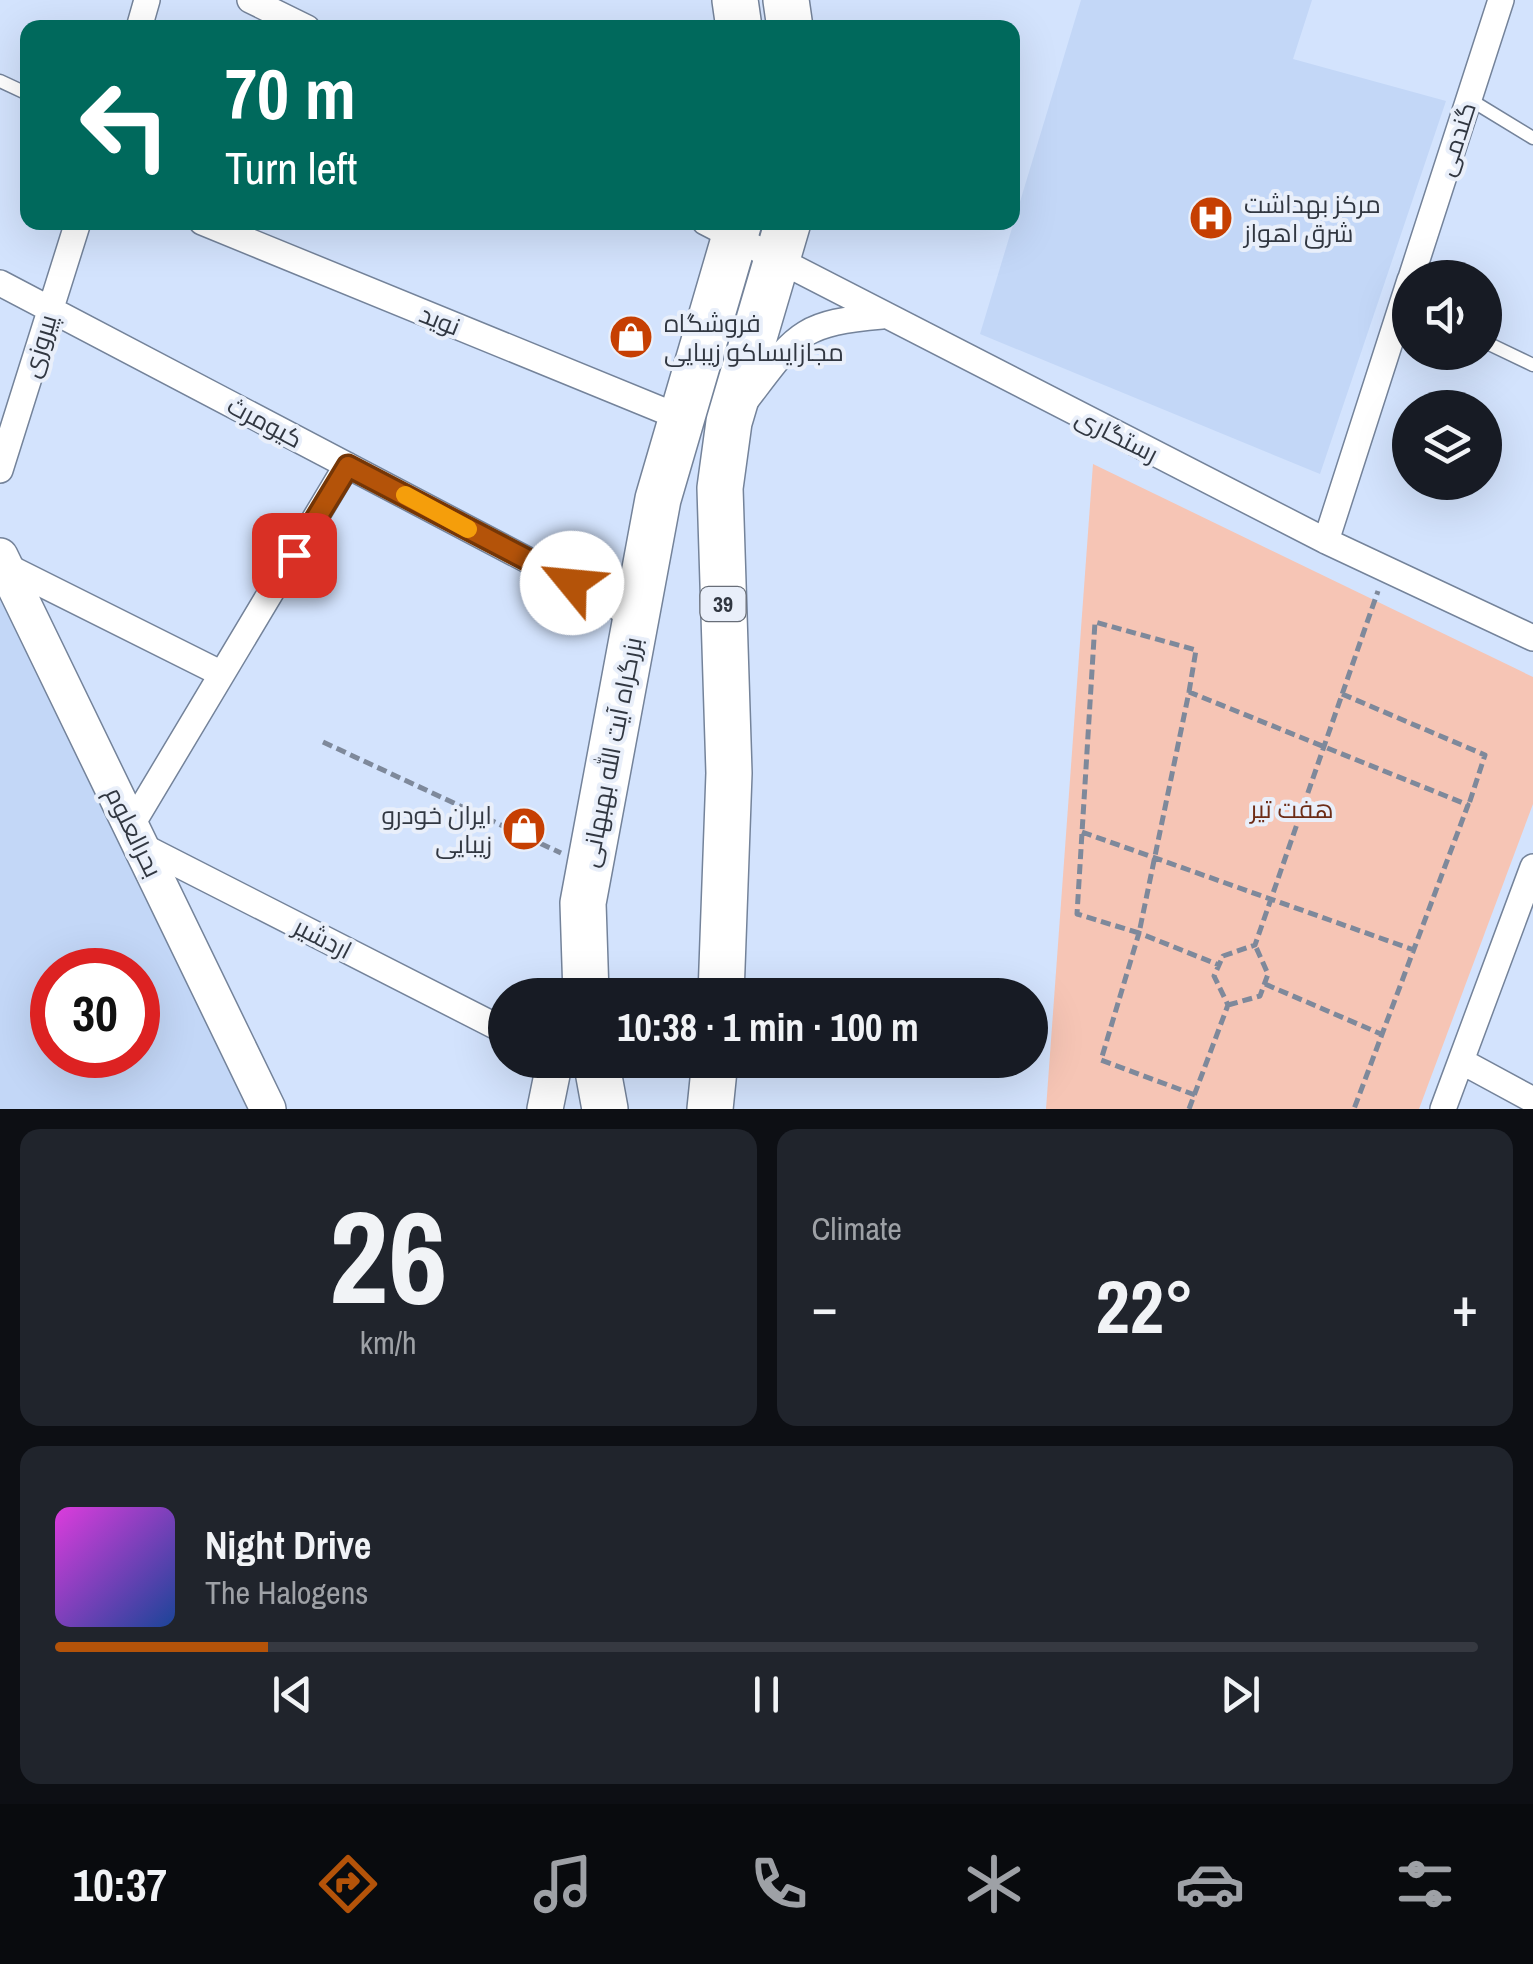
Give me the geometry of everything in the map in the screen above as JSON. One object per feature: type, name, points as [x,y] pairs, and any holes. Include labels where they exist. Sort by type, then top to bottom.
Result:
[{"type":"highway","name":"بزرگراه آیت الله بهبهانی","points":[[586,978],[586,884],[658,499],[726,230]]},
{"type":"highway","name":"39","points":[[721,978],[729,773],[720,488],[730,422],[784,242]]},
{"type":"highway","points":[[599,1078],[605,1109]]},
{"type":"highway","points":[[710,1109],[713,1078]]},
{"type":"street","points":[[250,0],[290,20]]},
{"type":"street","name":"گندمی","points":[[1419,260],[1501,0]]},
{"type":"street","name":"پیروزی","points":[[0,470],[75,230]]},
{"type":"street","name":"نوید","points":[[222,230],[679,417]]},
{"type":"street","name":"رستگاری","points":[[735,230],[784,242],[882,316],[1326,541],[1533,638]]},
{"type":"street","name":"کیومرث","points":[[0,283],[636,617]]},
{"type":"street","points":[[730,422],[802,332],[829,320],[882,316]]},
{"type":"street","name":"گندمی","points":[[1326,541],[1392,342]]},
{"type":"street","points":[[136,836],[222,674],[348,466]]},
{"type":"street","points":[[2,560],[222,674]]},
{"type":"street","name":"بحرالعلوم","points":[[2,560],[268,1109]]},
{"type":"street","name":"اردشیر","points":[[136,836],[488,1022]]},
{"type":"street","points":[[1443,1109],[1525,913],[1533,867]]},
{"type":"street","points":[[569,978],[586,884]]},
{"type":"street","points":[[1461,1061],[1533,1100]]},
{"type":"street","points":[[545,1109],[551,1078]]},
{"type":"lane","points":[[1469,99],[1533,138]]},
{"type":"lane","points":[[1502,350],[1533,366]]},
{"type":"path","points":[[1228,1005],[1260,996],[1265,984],[1268,974],[1255,945],[1385,569]]},
{"type":"path","points":[[1195,1094],[1101,1060],[1139,933],[1196,650],[1095,622],[1078,914],[1139,933],[1219,965]]},
{"type":"path","points":[[1188,692],[1468,804]]},
{"type":"path","points":[[1342,694],[1485,755],[1354,1109]]},
{"type":"path","points":[[323,742],[586,884]]},
{"type":"path","points":[[1082,832],[1414,950]]},
{"type":"path","points":[[1189,1109],[1228,1005],[1214,976],[1222,956],[1255,945]]},
{"type":"path","points":[[1265,984],[1382,1035]]},
{"type":"shaded area","name":"مرکز بهداشت شرق اهواز","points":[[1081,0],[1312,0],[1293,59],[1446,101],[1320,474],[980,334],[1011,230],[1020,230],[1020,202]]},
{"type":"shaded area","points":[[0,592],[252,1109],[0,1109]]},
{"type":"green space","name":"هفت تیر","points":[[1093,464],[1533,677],[1533,804],[1419,1109],[1046,1109]]},
{"type":"slow traffic","points":[[405,495],[468,529]]},
{"type":"place","name":"مرکز بهداشت شرق اهواز","points":[[1211,218]]},
{"type":"place","name":"فروشگاه مجازایساکو زیبایی","points":[[631,337]]},
{"type":"place","name":"ایران خودرو زیبایی","points":[[524,829]]},
{"type":"route","points":[[294,555],[348,466],[572,583]]}]
